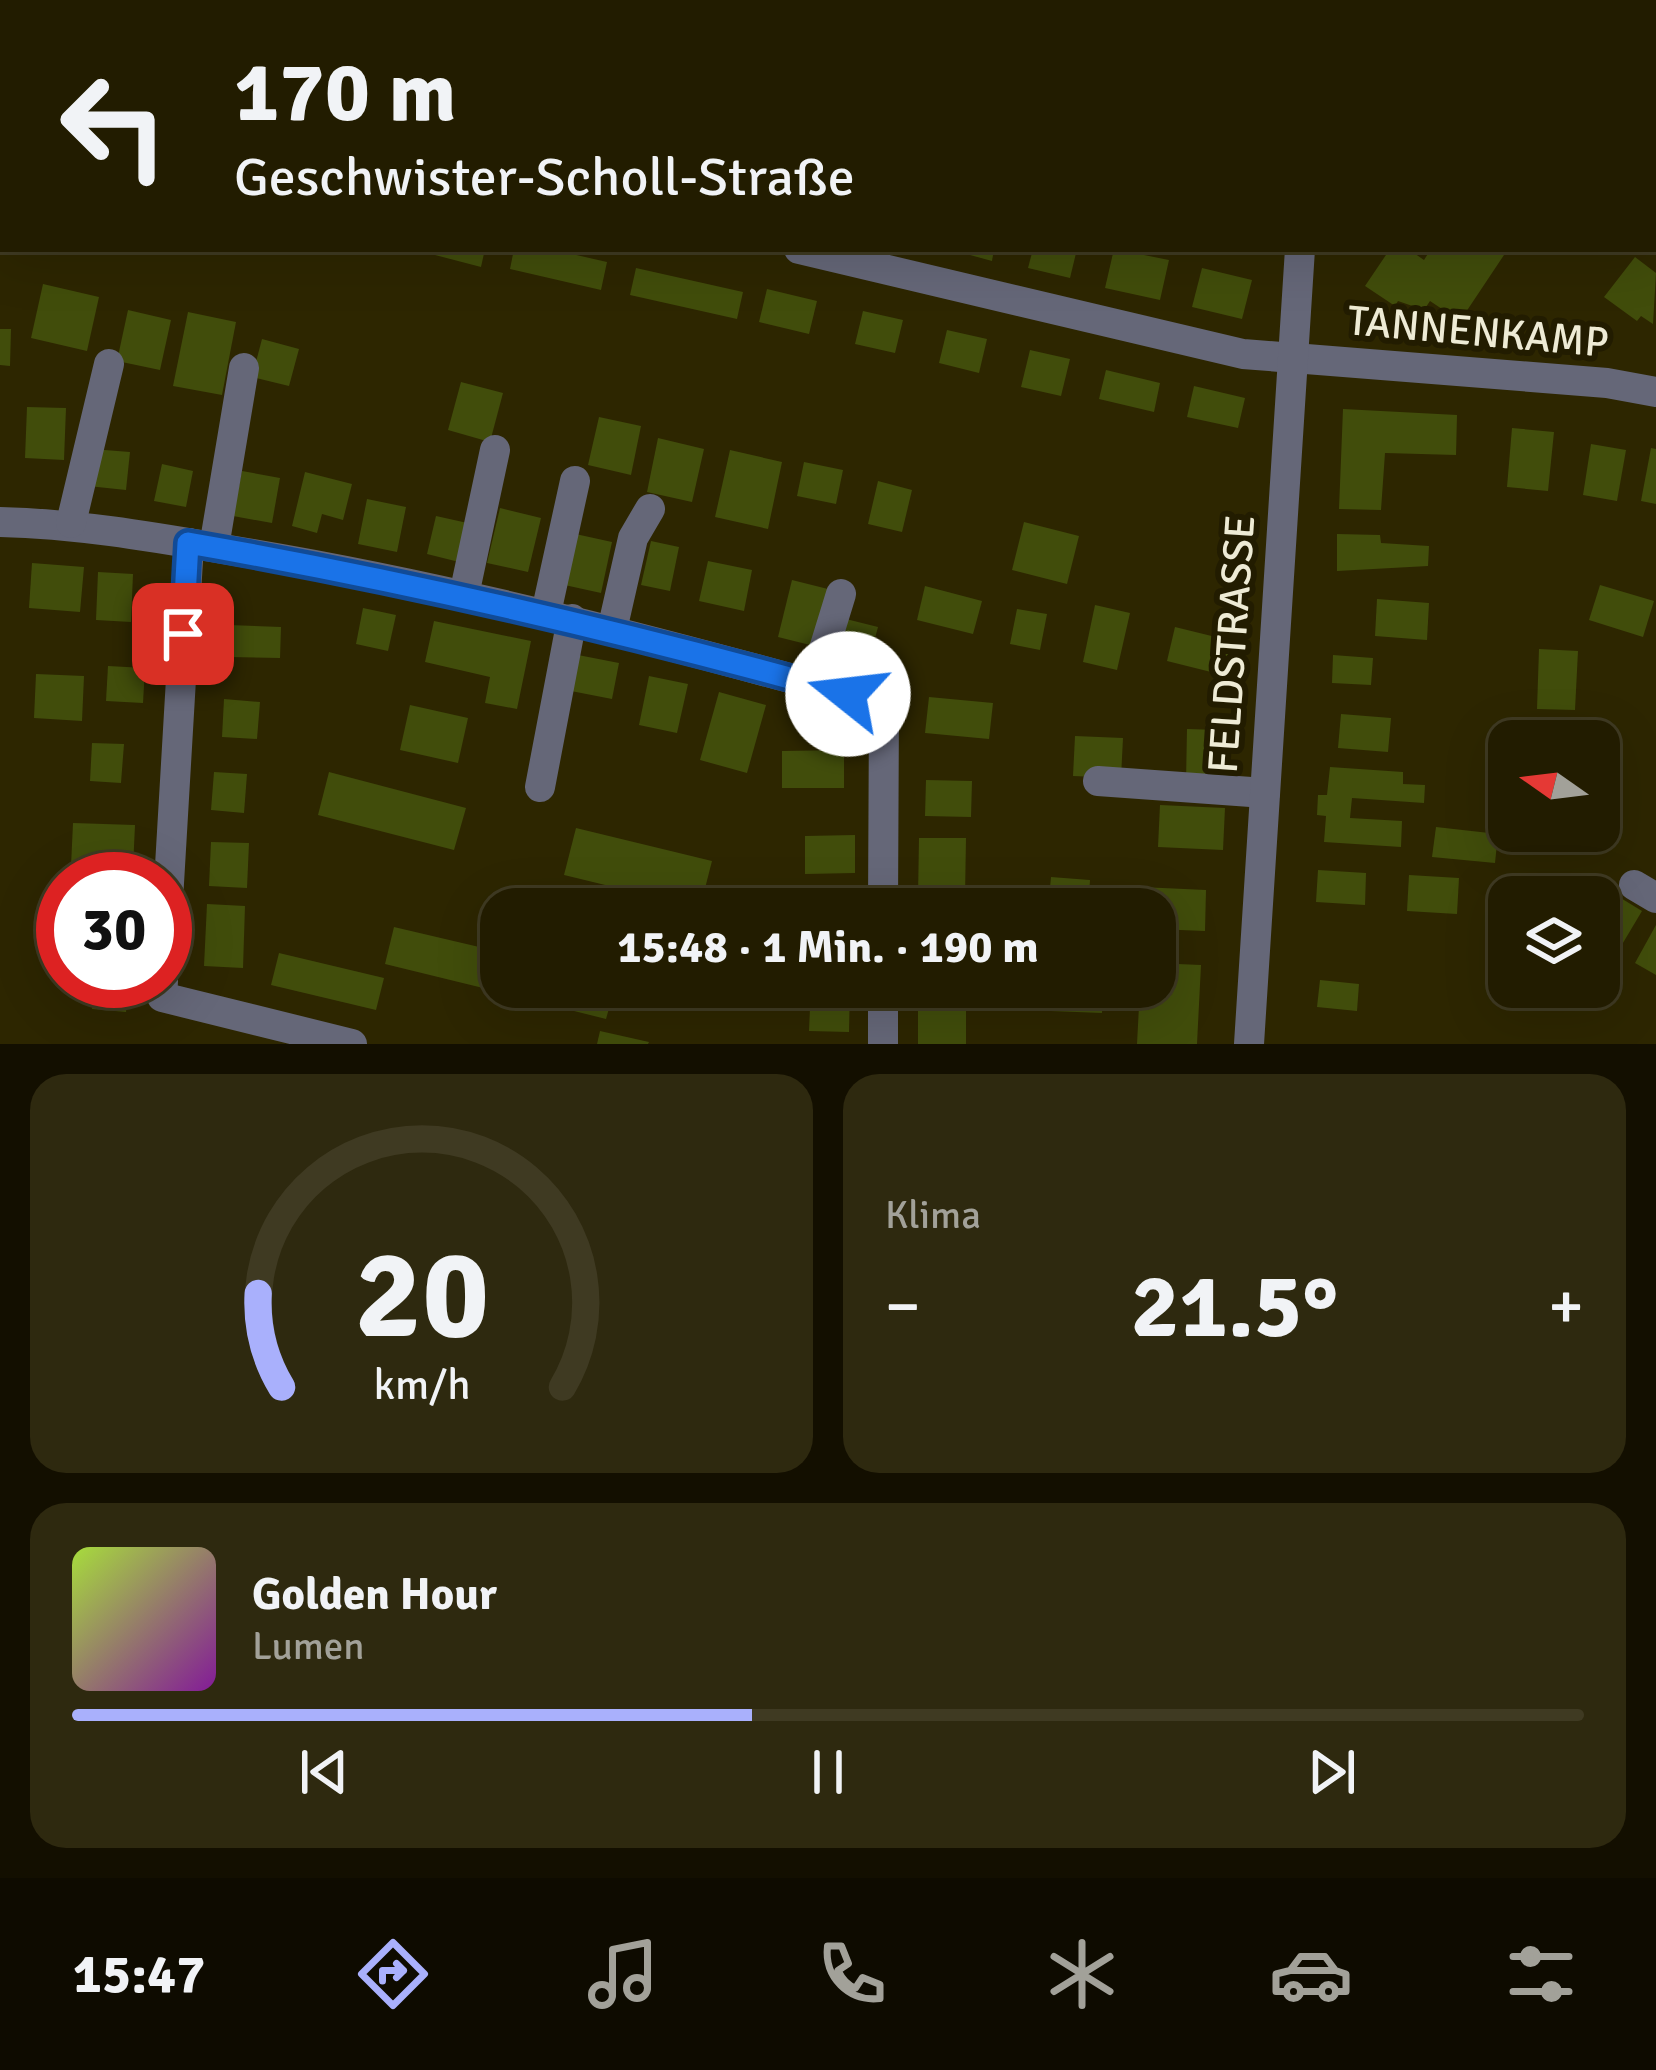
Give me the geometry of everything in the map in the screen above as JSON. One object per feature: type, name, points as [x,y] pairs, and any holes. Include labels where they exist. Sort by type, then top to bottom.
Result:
[{"type":"street","name":"FELDSTRASSE","points":[[1249,1044],[1300,252]]},
{"type":"street","name":"TANNENKAMP","points":[[843,254],[1243,354],[1607,383],[1656,392]]},
{"type":"street","points":[[71,523],[109,364]]},
{"type":"street","points":[[174,852],[201,545],[244,368]]},
{"type":"street","points":[[464,595],[496,449]]},
{"type":"street","points":[[540,787],[575,481]]},
{"type":"street","points":[[612,630],[633,538],[650,509]]},
{"type":"street","points":[[0,521],[71,523],[464,595],[884,704],[883,888]]},
{"type":"street","points":[[813,685],[841,594]]},
{"type":"street","points":[[1097,781],[1265,794]]},
{"type":"street","points":[[192,997],[352,1044]]},
{"type":"street","points":[[883,1008],[883,1044]]},
{"type":"building","points":[[424,252],[484,252],[481,267]]},
{"type":"building","points":[[513,252],[563,252],[607,262],[601,290],[510,269]]},
{"type":"building","points":[[959,252],[994,252],[992,261]]},
{"type":"building","points":[[1032,252],[1076,252],[1070,278],[1028,268]]},
{"type":"building","points":[[1113,252],[1169,260],[1160,300],[1105,288]]},
{"type":"building","points":[[1388,252],[1412,252],[1424,260],[1429,252],[1506,252],[1460,321],[1430,301],[1424,310],[1398,301],[1395,306],[1365,286]]},
{"type":"building","points":[[1635,257],[1656,273],[1653,324],[1641,316],[1637,321],[1604,297]]},
{"type":"building","points":[[636,268],[743,292],[737,319],[630,295]]},
{"type":"building","points":[[1202,268],[1252,280],[1242,319],[1192,307]]},
{"type":"building","points":[[43,284],[99,297],[87,351],[31,338]]},
{"type":"building","points":[[767,289],[817,301],[809,334],[759,322]]},
{"type":"building","points":[[128,310],[171,320],[160,370],[117,361]]},
{"type":"building","points":[[863,311],[903,320],[895,353],[855,344]]},
{"type":"building","points":[[188,312],[236,322],[222,395],[173,386]]},
{"type":"building","points":[[0,329],[11,329],[10,366],[0,365]]},
{"type":"building","points":[[947,330],[987,339],[979,373],[939,363]]},
{"type":"building","points":[[262,339],[299,349],[289,386],[252,377]]},
{"type":"building","points":[[1030,350],[1070,359],[1061,396],[1021,387]]},
{"type":"building","points":[[1106,370],[1160,383],[1154,412],[1099,399]]},
{"type":"building","points":[[461,382],[503,393],[490,442],[448,430]]},
{"type":"building","points":[[1194,386],[1245,398],[1238,428],[1187,417]]},
{"type":"building","points":[[27,407],[66,408],[64,460],[25,458]]},
{"type":"building","points":[[1343,409],[1457,415],[1456,455],[1385,453],[1381,510],[1339,509]]},
{"type":"building","points":[[599,417],[641,426],[631,475],[588,465]]},
{"type":"building","points":[[1512,428],[1554,432],[1548,491],[1507,487]]},
{"type":"building","points":[[658,438],[704,449],[692,502],[647,492]]},
{"type":"building","points":[[1591,444],[1626,450],[1617,501],[1583,495]]},
{"type":"building","points":[[1651,448],[1656,449],[1656,504],[1641,501]]},
{"type":"building","points":[[92,449],[130,452],[126,490],[88,486]]},
{"type":"building","points":[[730,450],[782,462],[768,529],[715,517]]},
{"type":"building","points":[[804,462],[843,470],[836,504],[797,496]]},
{"type":"building","points":[[162,464],[193,471],[186,507],[154,501]]},
{"type":"building","points":[[242,471],[280,478],[272,523],[233,516]]},
{"type":"building","points":[[305,472],[352,484],[343,520],[322,514],[317,533],[292,526]]},
{"type":"building","points":[[878,481],[912,490],[902,532],[868,524]]},
{"type":"building","points":[[367,499],[406,507],[397,552],[358,544]]},
{"type":"building","points":[[500,508],[541,518],[528,572],[487,563]]},
{"type":"building","points":[[436,516],[472,524],[463,563],[427,554]]},
{"type":"building","points":[[1024,522],[1079,536],[1067,584],[1012,570]]},
{"type":"building","points":[[571,533],[612,542],[601,593],[560,584]]},
{"type":"building","points":[[1337,534],[1380,535],[1381,543],[1429,546],[1428,566],[1337,571]]},
{"type":"building","points":[[651,541],[679,547],[670,591],[641,585]]},
{"type":"building","points":[[708,561],[752,570],[744,611],[699,601]]},
{"type":"building","points":[[32,563],[84,567],[80,612],[29,608]]},
{"type":"building","points":[[98,572],[133,574],[131,622],[96,620]]},
{"type":"building","points":[[792,580],[828,589],[814,646],[778,637]]},
{"type":"building","points":[[1600,585],[1654,601],[1643,637],[1589,620]]},
{"type":"building","points":[[925,586],[982,601],[973,634],[917,620]]},
{"type":"building","points":[[1377,599],[1429,603],[1427,640],[1375,636]]},
{"type":"building","points":[[1095,605],[1130,613],[1117,670],[1083,662]]},
{"type":"building","points":[[363,608],[396,615],[388,651],[356,644]]},
{"type":"building","points":[[1017,609],[1047,614],[1040,650],[1010,644]]},
{"type":"building","points":[[846,619],[878,627],[870,657],[839,649]]},
{"type":"building","points":[[434,621],[531,641],[517,709],[485,703],[490,677],[425,662]]},
{"type":"building","points":[[229,625],[281,627],[280,658],[228,657]]},
{"type":"building","points":[[1175,627],[1232,641],[1223,675],[1167,661]]},
{"type":"building","points":[[1539,649],[1578,651],[1575,710],[1537,709]]},
{"type":"building","points":[[578,655],[619,663],[612,699],[571,691]]},
{"type":"building","points":[[1333,655],[1373,658],[1371,685],[1332,683]]},
{"type":"building","points":[[108,666],[145,668],[143,703],[106,701]]},
{"type":"building","points":[[36,674],[84,676],[82,721],[34,718]]},
{"type":"building","points":[[649,676],[688,684],[677,733],[639,725]]},
{"type":"building","points":[[719,692],[766,705],[747,773],[700,760]]},
{"type":"building","points":[[929,697],[993,703],[989,739],[925,733]]},
{"type":"building","points":[[224,699],[260,702],[257,739],[222,737]]},
{"type":"building","points":[[410,705],[468,718],[458,763],[400,750]]},
{"type":"building","points":[[1341,714],[1391,718],[1388,752],[1338,748]]},
{"type":"building","points":[[1187,729],[1219,730],[1218,746],[1229,746],[1228,783],[1186,782]]},
{"type":"building","points":[[1075,736],[1123,738],[1121,778],[1073,776]]},
{"type":"building","points":[[92,743],[124,744],[121,783],[90,781]]},
{"type":"building","points":[[844,750],[844,788],[782,788],[782,751]]},
{"type":"building","points":[[1330,767],[1403,772],[1403,784],[1425,785],[1424,803],[1352,798],[1350,818],[1402,821],[1401,847],[1324,842],[1326,816],[1317,815],[1318,795],[1327,795]]},
{"type":"building","points":[[214,772],[247,774],[244,813],[211,810]]},
{"type":"building","points":[[329,772],[466,808],[454,850],[318,815]]},
{"type":"building","points":[[926,780],[972,781],[971,817],[925,816]]},
{"type":"building","points":[[1160,805],[1225,808],[1223,850],[1158,847]]},
{"type":"building","points":[[73,823],[135,825],[134,852],[72,852]]},
{"type":"building","points":[[1436,827],[1488,833],[1488,852],[1496,852],[1495,863],[1432,857]]},
{"type":"building","points":[[576,828],[712,861],[705,888],[618,888],[564,875]]},
{"type":"building","points":[[855,835],[855,873],[805,874],[805,836]]},
{"type":"building","points":[[919,838],[966,838],[965,888],[918,888]]},
{"type":"building","points":[[211,842],[249,843],[247,888],[209,886]]},
{"type":"building","points":[[1318,870],[1366,873],[1365,905],[1316,902]]},
{"type":"building","points":[[1409,875],[1459,878],[1457,914],[1407,911]]},
{"type":"building","points":[[1051,877],[1090,880],[1089,888],[1050,888]]},
{"type":"building","points":[[1176,889],[1206,890],[1205,931],[1176,930]]},
{"type":"building","points":[[1620,898],[1642,911],[1620,948]]},
{"type":"building","points":[[207,904],[245,906],[243,968],[204,966]]},
{"type":"building","points":[[1656,925],[1656,975],[1635,963]]},
{"type":"building","points":[[394,927],[480,947],[480,987],[385,964]]},
{"type":"building","points":[[279,953],[384,978],[376,1010],[271,985]]},
{"type":"building","points":[[1176,964],[1201,965],[1197,1044],[1137,1044],[1139,1008],[1176,1008]]},
{"type":"building","points":[[1320,980],[1359,984],[1357,1011],[1317,1007]]},
{"type":"building","points":[[562,1008],[609,1008],[606,1019]]},
{"type":"building","points":[[810,1008],[850,1008],[849,1032],[809,1031]]},
{"type":"building","points":[[918,1008],[966,1008],[966,1044],[918,1044]]},
{"type":"building","points":[[1050,1008],[1102,1008],[1102,1013]]},
{"type":"building","points":[[600,1031],[649,1042],[597,1044]]},
{"type":"route","points":[[183,634],[188,543],[379,575],[546,613],[848,694]]}]
